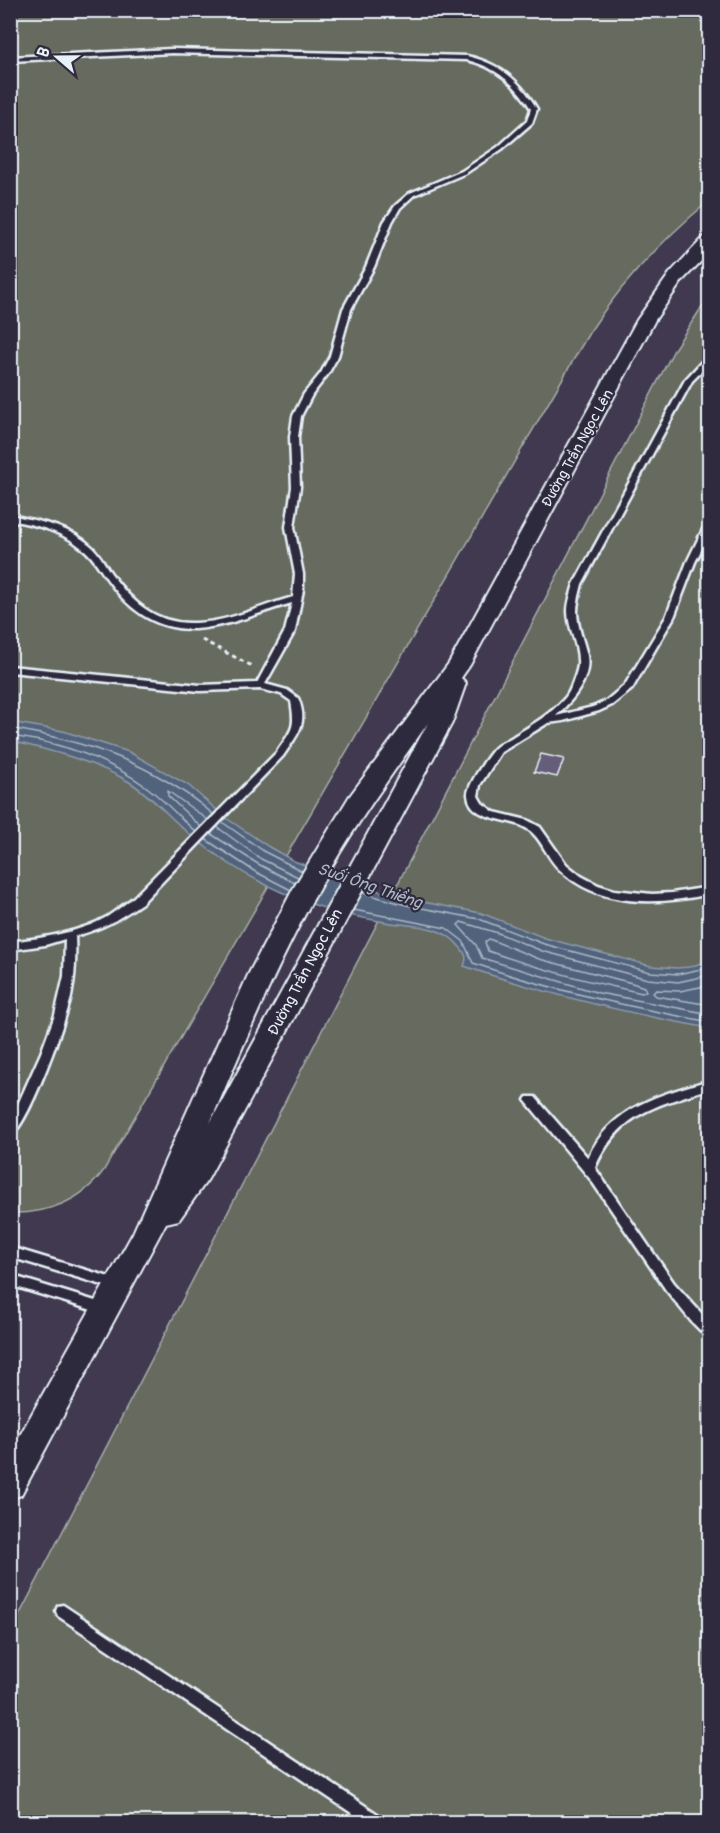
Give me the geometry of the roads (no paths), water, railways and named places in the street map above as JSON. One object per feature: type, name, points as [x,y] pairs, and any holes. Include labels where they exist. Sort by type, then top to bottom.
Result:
[{"type":"street","name":"Đường Trần Ngọc Lên","points":[[10,1485],[146,1236],[261,975],[318,867],[358,803],[459,665],[646,320],[676,277],[710,241]]},
{"type":"street","name":"Đường Trần Ngọc Lên","points":[[146,1236],[172,1210],[198,1171],[440,723],[452,695],[459,665]]},
{"type":"lane","points":[[10,59],[172,51],[467,58],[481,60],[497,68],[534,110],[532,119],[511,139],[469,169],[412,194],[397,207],[388,222],[370,267],[347,309],[334,356],[302,404],[294,427],[297,477],[290,527],[299,574],[297,599],[290,631],[260,686]]},
{"type":"lane","points":[[710,358],[689,380],[578,584],[572,610],[583,658],[582,669],[572,695],[546,720],[506,743],[492,757],[473,791],[476,803],[481,810],[529,824],[542,835],[563,867],[599,890],[646,898],[679,897],[710,890]]},
{"type":"lane","points":[[10,517],[54,528],[79,540],[96,556],[121,595],[135,608],[156,620],[182,626],[208,624],[297,599]]},
{"type":"lane","points":[[546,720],[596,709],[615,699],[629,687],[670,617],[691,562],[710,523]]},
{"type":"lane","points":[[10,669],[213,689],[260,686],[277,689],[290,696],[297,705],[298,720],[293,736],[280,754],[190,848],[125,910],[95,927],[70,935],[10,946]]},
{"type":"lane","points":[[10,1132],[42,1066],[62,1010],[71,975],[70,935]]},
{"type":"lane","points":[[589,1168],[603,1139],[627,1116],[654,1103],[710,1084]]},
{"type":"lane","points":[[531,1101],[589,1168],[657,1270],[690,1312],[710,1332]]},
{"type":"lane","points":[[10,1252],[112,1297]]},
{"type":"lane","points":[[10,1280],[112,1297]]},
{"type":"lane","points":[[63,1611],[378,1822]]},
{"type":"water","points":[[10,722],[63,731],[129,752],[188,785],[226,818],[269,847],[294,861],[351,883],[407,899],[481,913],[545,938],[651,966],[690,967],[709,960],[709,1028],[585,1002],[494,976],[464,966],[466,958],[463,951],[451,938],[432,929],[345,914],[281,892],[250,876],[206,848],[147,795],[117,775],[57,753],[11,741]]},
{"type":"water label","name":"Suối Ông Thiềng","points":[[370,885]]}]
